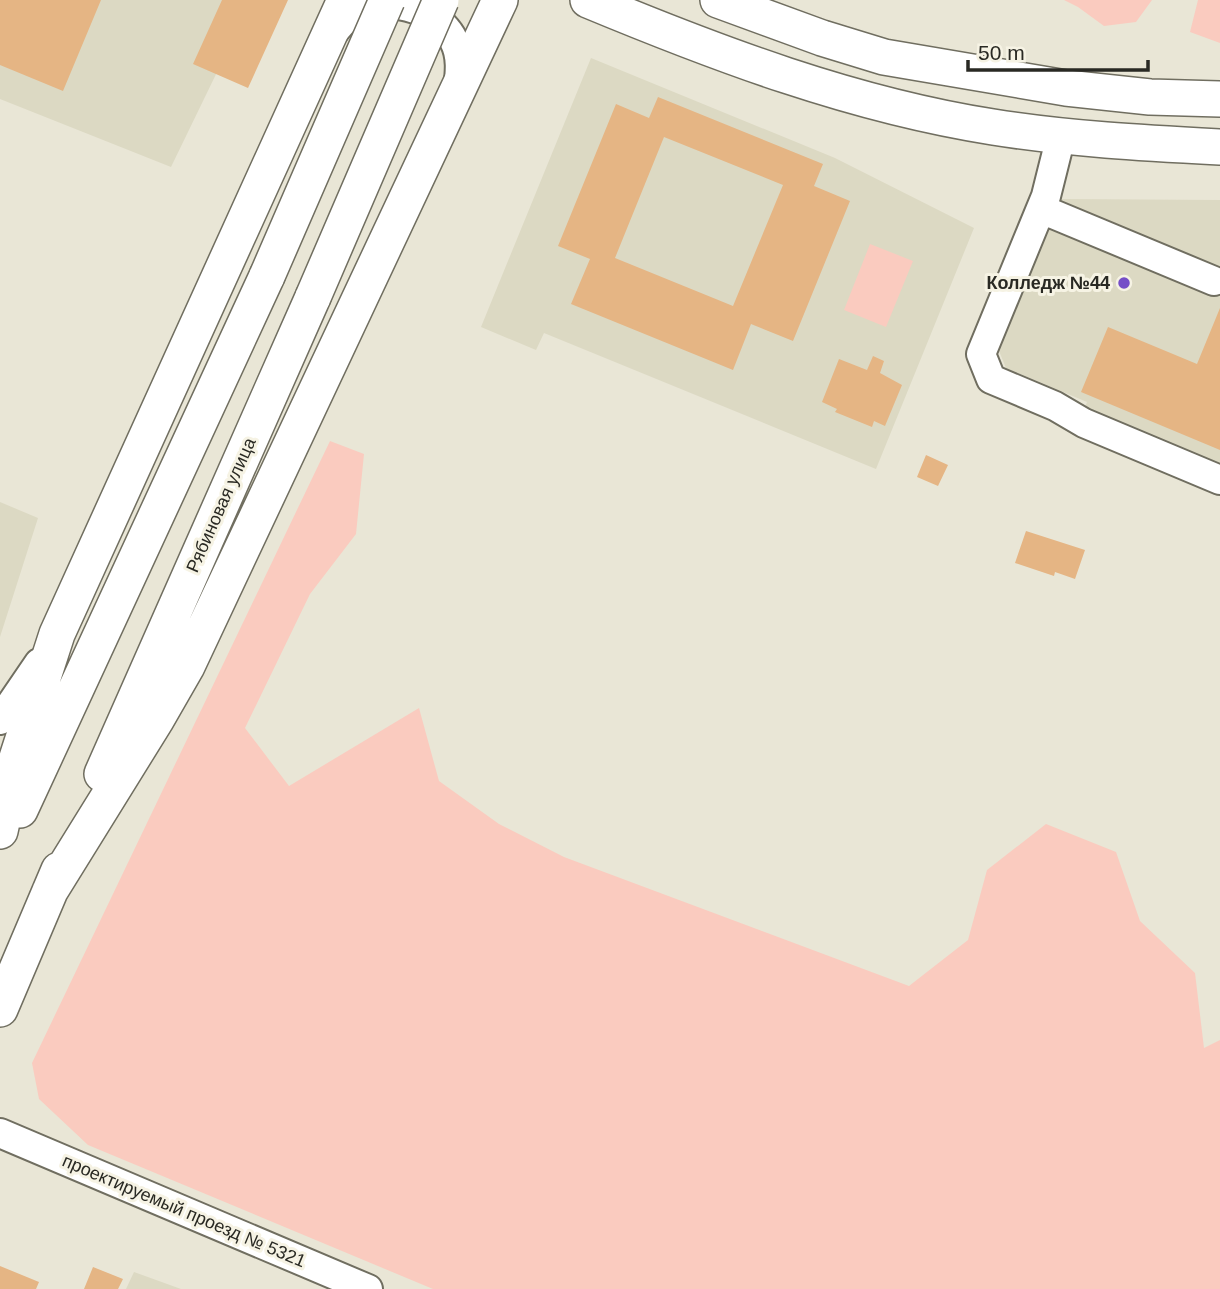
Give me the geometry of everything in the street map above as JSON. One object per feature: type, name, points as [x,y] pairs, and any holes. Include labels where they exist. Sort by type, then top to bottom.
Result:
[{"type":"main road","points":[[0,831],[14,767],[57,634],[345,0]]},
{"type":"main road","points":[[0,853],[267,276],[387,0]]},
{"type":"main road","name":"Рябиновая улица","points":[[0,1009],[441,0]]},
{"type":"main road","points":[[50,891],[187,666],[500,0]]},
{"type":"main road","points":[[588,0],[736,58],[872,101],[992,127],[1061,136],[1220,147]]},
{"type":"main road","points":[[718,0],[822,38],[884,57],[1066,88],[1220,99]]},
{"type":"street","points":[[328,40],[344,19],[366,5],[391,1],[417,6],[439,20],[454,41],[461,66],[458,92]]},
{"type":"street","points":[[1061,136],[1041,209],[981,354],[991,379],[1055,405],[1084,423],[1220,480]]},
{"type":"street","points":[[1041,209],[1214,282]]},
{"type":"street","points":[[0,720],[57,634]]},
{"type":"street","name":"проектируемый проезд № 5321","points":[[0,1133],[368,1289]]},
{"type":"shaded area","points":[[0,0],[252,0],[171,167],[0,99]]},
{"type":"shaded area","points":[[1064,0],[1152,0],[1136,22],[1104,26]]},
{"type":"shaded area","points":[[1198,0],[1220,0],[1220,43],[1190,32]]},
{"type":"shaded area","points":[[591,58],[835,158],[974,228],[876,469],[544,333],[536,350],[481,327]]},
{"type":"shaded area","name":"Колледж №44","points":[[1062,199],[1220,200],[1220,469],[1083,412],[1087,402],[1006,368],[999,351]]},
{"type":"shaded area","points":[[870,244],[913,261],[886,327],[844,310]]},
{"type":"shaded area","points":[[330,441],[364,454],[356,534],[310,594],[245,728],[289,786],[419,708],[439,781],[499,824],[564,857],[909,986],[968,940],[987,870],[1046,824],[1116,852],[1140,921],[1195,973],[1204,1048],[1220,1040],[1220,1289],[433,1289],[88,1145],[39,1099],[32,1063]]},
{"type":"shaded area","points":[[0,502],[38,518],[0,637]]},
{"type":"shaded area","points":[[134,1272],[181,1289],[126,1289]]},
{"type":"building","points":[[0,0],[101,0],[63,91],[0,65]]},
{"type":"building","points":[[222,0],[288,0],[248,88],[193,64]]},
{"type":"building","points":[[658,97],[823,164],[814,186],[850,201],[793,341],[751,324],[733,370],[571,304],[590,259],[558,246],[616,104],[649,118]],"holes":[[[664,137],[783,185],[733,306],[615,258]]]},
{"type":"building","points":[[1220,308],[1220,450],[1081,392],[1108,327],[1197,364]]},
{"type":"building","points":[[873,356],[884,361],[880,373],[902,385],[885,426],[874,421],[872,427],[835,412],[837,409],[822,402],[839,359],[867,370]]},
{"type":"building","points":[[926,455],[948,465],[938,486],[917,477]]},
{"type":"building","points":[[1026,531],[1085,550],[1075,579],[1055,572],[1054,576],[1015,563]]},
{"type":"building","points":[[0,1266],[39,1282],[36,1289],[0,1289]]},
{"type":"building","points":[[93,1267],[123,1279],[118,1289],[84,1289]]},
{"type":"place","name":"Колледж №44","points":[[1124,283]]}]
